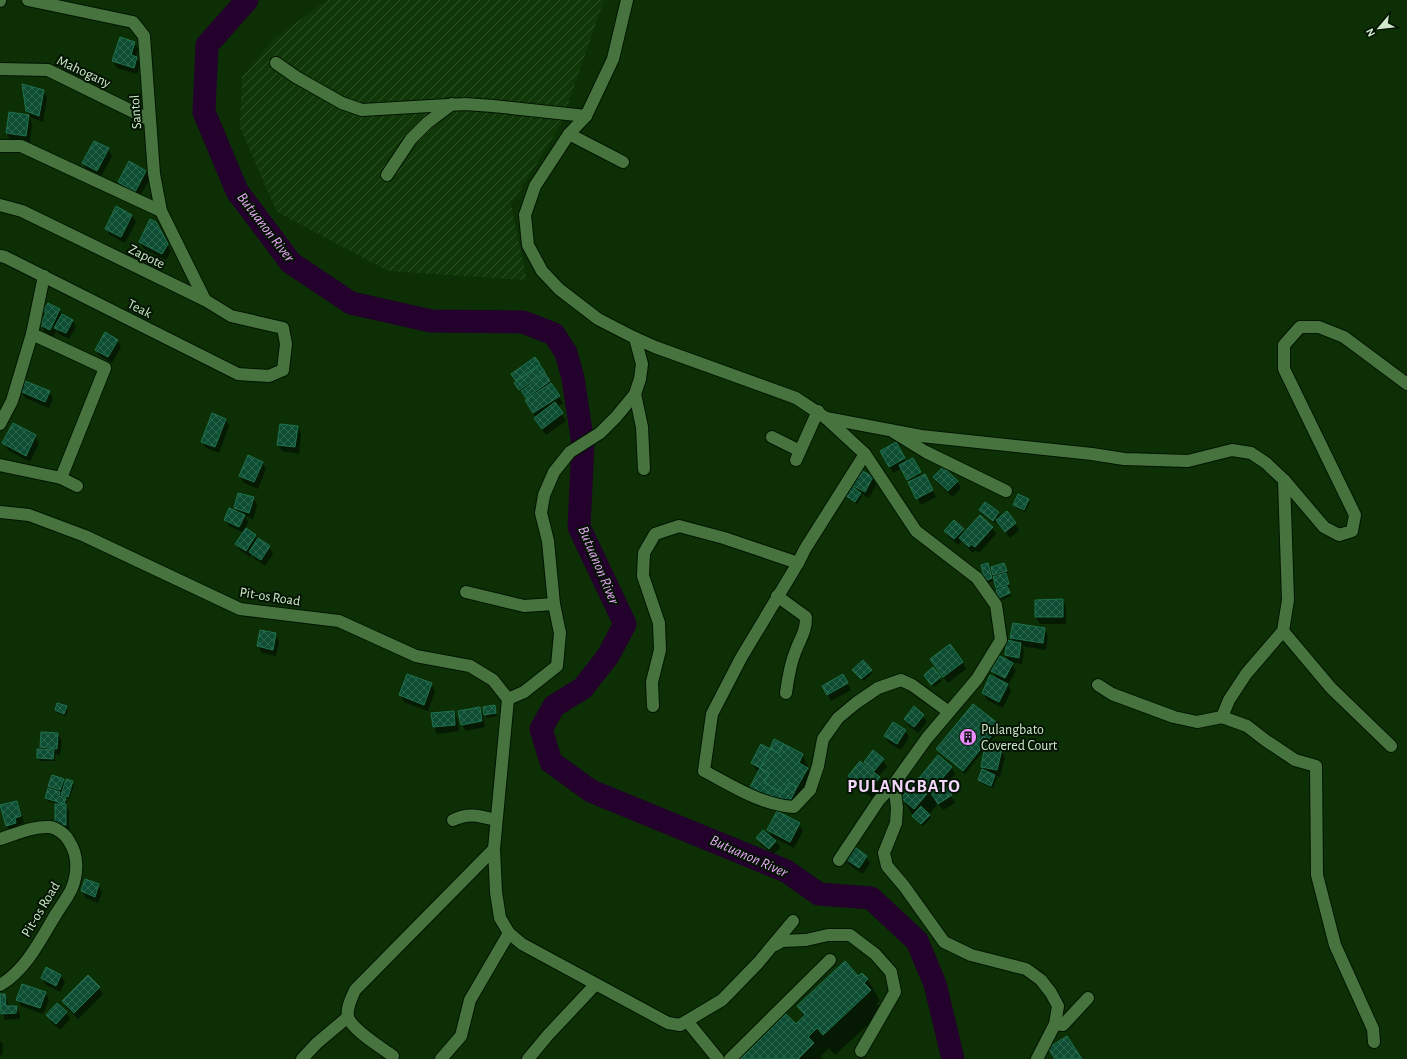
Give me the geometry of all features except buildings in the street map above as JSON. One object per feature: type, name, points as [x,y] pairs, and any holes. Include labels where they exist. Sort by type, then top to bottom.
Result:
[{"type":"street","name":"Santol","points":[[28,0],[133,22],[144,36],[154,174],[161,210],[205,300]]},
{"type":"street","points":[[627,0],[612,59],[586,116],[569,134],[535,186],[525,214],[528,245],[542,271],[559,290],[598,319],[635,338],[796,398],[822,414],[865,454],[916,531],[977,578],[996,605],[1001,640],[977,679],[927,738],[894,784],[879,800],[839,860]]},
{"type":"street","points":[[276,63],[296,77],[342,103],[362,110],[452,104],[493,106],[586,116]]},
{"type":"street","name":"Mahogany","points":[[0,69],[48,70],[150,120]]},
{"type":"street","points":[[387,175],[411,139],[427,123],[452,104]]},
{"type":"street","points":[[569,134],[623,162]]},
{"type":"street","points":[[0,146],[21,146],[161,210]]},
{"type":"street","name":"Zapote","points":[[0,205],[22,211],[205,300],[231,316],[283,328]]},
{"type":"street","name":"Teak","points":[[0,256],[44,276],[238,374],[269,376],[283,370],[286,344],[283,328]]},
{"type":"street","points":[[0,424],[12,401],[32,334],[44,276]]},
{"type":"street","points":[[822,414],[921,436],[1084,453],[1124,459],[1188,461],[1232,450],[1251,453],[1266,463],[1284,480],[1324,527],[1339,535],[1352,531],[1355,515],[1284,369],[1284,345],[1300,327],[1319,327],[1344,337],[1407,384]]},
{"type":"street","points":[[32,334],[105,368],[61,478]]},
{"type":"street","points":[[635,338],[642,364],[640,380],[635,394],[616,417],[600,433],[570,452],[554,472],[544,495],[542,513],[548,541],[554,604],[560,633],[557,666],[524,692],[508,699],[494,848],[496,892],[500,918],[509,933],[522,944],[595,985],[668,1023],[680,1025],[722,1000],[773,946],[793,921]]},
{"type":"street","points":[[635,394],[642,427],[644,469]]},
{"type":"street","points":[[772,437],[798,456],[822,414]]},
{"type":"street","points":[[890,430],[926,452],[1006,491]]},
{"type":"street","points":[[865,454],[777,596],[741,658],[712,714],[704,771],[752,797],[780,806],[794,807],[810,790],[818,766],[823,739],[838,718],[878,688],[900,680],[912,685],[949,712]]},
{"type":"street","points":[[0,465],[61,478],[77,486]]},
{"type":"street","points":[[1222,717],[1229,700],[1246,674],[1283,631],[1288,600],[1284,480]]},
{"type":"street","name":"Pit-os Road","points":[[0,512],[29,516],[85,536],[240,609],[339,621],[416,656],[470,666],[493,680],[508,699]]},
{"type":"street","points":[[653,706],[652,682],[660,650],[659,623],[643,576],[644,553],[655,534],[679,526],[724,538],[798,563]]},
{"type":"street","points":[[466,592],[524,606],[554,604]]},
{"type":"street","points":[[777,596],[806,617],[806,628],[788,673],[786,693]]},
{"type":"street","points":[[1283,631],[1331,688],[1391,746]]},
{"type":"street","points":[[1098,685],[1112,694],[1174,717],[1197,722],[1222,717],[1247,726],[1295,760],[1316,766],[1317,874],[1335,945],[1373,1029],[1374,1042]]},
{"type":"street","points":[[894,784],[896,823],[884,853],[887,866],[912,897],[944,942],[971,955],[1026,969],[1041,980],[1051,993],[1058,1006],[1055,1024],[1037,1059]]},
{"type":"street","points":[[453,820],[460,816],[470,815],[496,820]]},
{"type":"street","name":"Pit-os Road","points":[[0,839],[31,829],[51,827],[66,836],[75,850],[77,865],[72,888],[43,936],[24,964],[9,980],[0,985]]},
{"type":"street","points":[[393,1056],[369,1040],[348,1017],[349,1004],[355,990],[494,848]]},
{"type":"street","points":[[441,1059],[461,1036],[470,1000],[509,933]]},
{"type":"street","points":[[773,946],[782,940],[806,940],[828,935],[850,935],[875,954],[891,972],[895,992],[861,1051]]},
{"type":"street","points":[[730,1059],[830,960]]},
{"type":"street","points":[[528,1059],[548,1035],[595,985]]},
{"type":"street","points":[[1055,1024],[1063,1025],[1088,998]]},
{"type":"street","points":[[302,1059],[348,1017]]},
{"type":"street","points":[[687,1021],[718,1059]]},
{"type":"shaded area","points":[[327,0],[604,0],[561,124],[511,205],[527,280],[388,271],[277,212],[240,128],[242,77],[274,39]]},
{"type":"waterway","name":"Butuanon River","points":[[247,0],[207,45],[204,112],[237,191],[291,263],[351,303],[431,321],[523,322],[554,334],[566,353],[573,378],[583,444],[579,527],[625,624],[608,656],[583,688],[554,706],[541,729],[551,762],[591,791],[786,871],[819,894],[871,898],[917,941],[935,984],[953,1059]]},
{"type":"place","name":"Pulangbato Covered Court","points":[[968,737]]},
{"type":"district","name":"PULANGBATO","points":[[904,786]]}]
